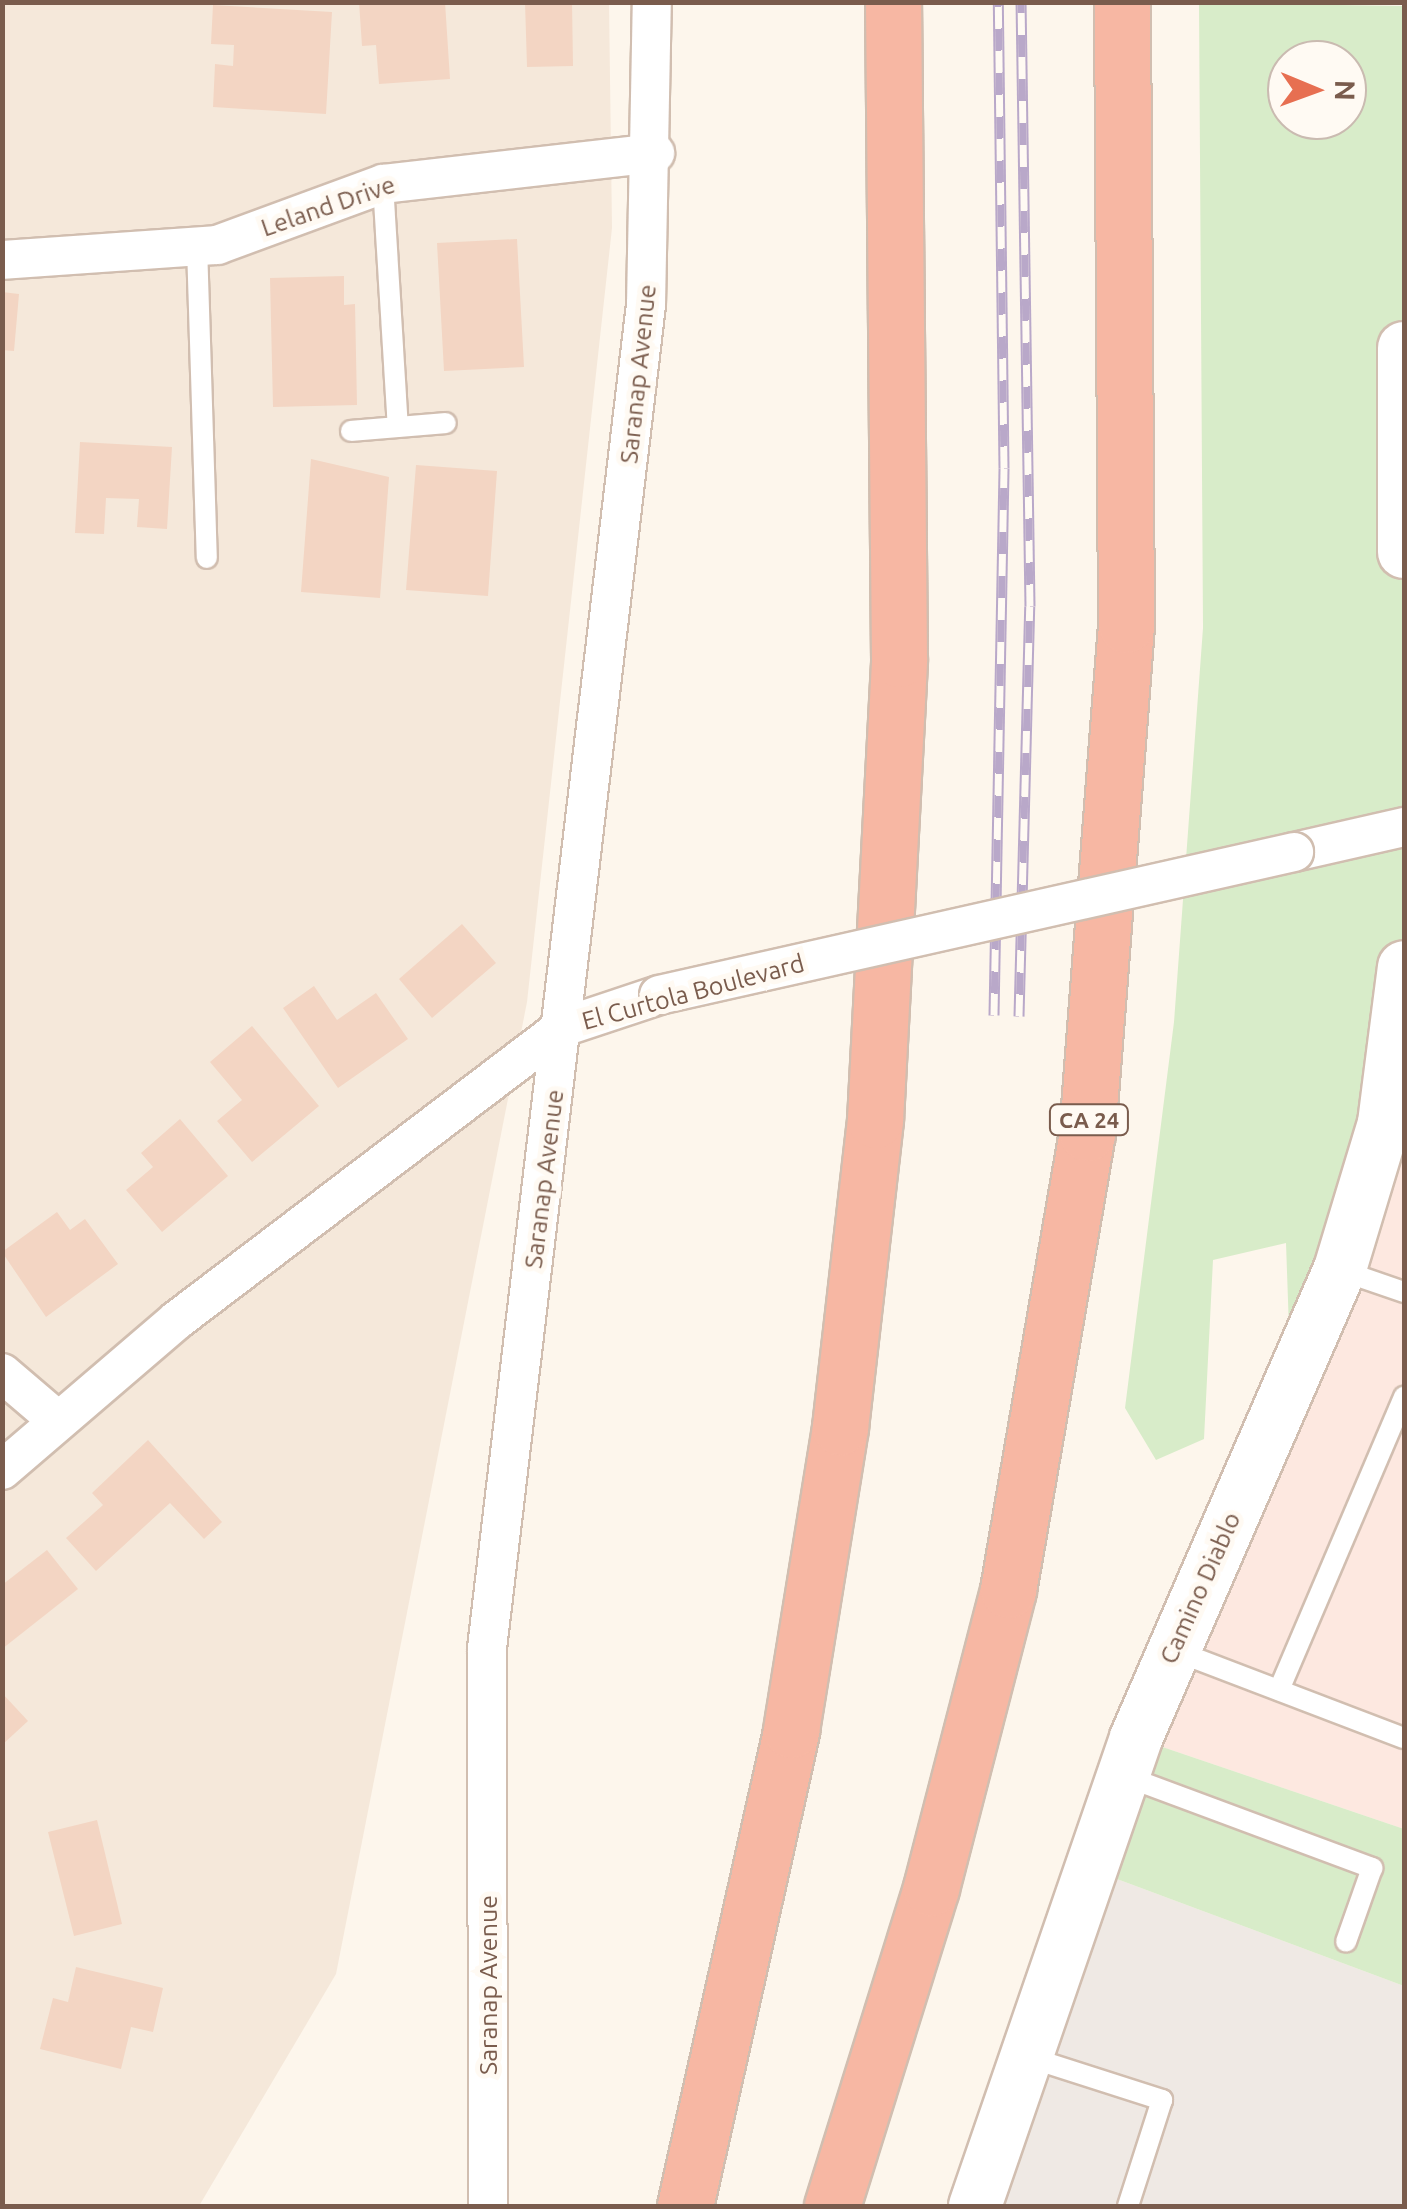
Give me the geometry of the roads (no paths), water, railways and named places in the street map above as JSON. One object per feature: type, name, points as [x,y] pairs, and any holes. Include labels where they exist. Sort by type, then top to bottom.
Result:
[{"type":"highway","points":[[684,2206],[801,1674],[875,1120],[899,659],[893,2]]},
{"type":"highway","name":"CA 24","points":[[832,2206],[986,1684],[1080,1191],[1104,983],[1126,625],[1122,2]]},
{"type":"street","name":"Saranap Avenue","points":[[488,2206],[487,1648],[646,305],[655,154],[652,2]]},
{"type":"street","name":"Leland Drive","points":[[2,260],[197,246],[383,184],[516,162],[655,154]]},
{"type":"street","points":[[1404,348],[1404,552]]},
{"type":"street","name":"El Curtola Boulevard","points":[[2,1470],[57,1420],[563,1027],[659,995],[1404,827]]},
{"type":"street","name":"Camino Diablo","points":[[975,2206],[1123,1775],[1171,1649],[1340,1270],[1384,1122],[1404,966]]},
{"type":"street","points":[[2,1373],[57,1420]]},
{"type":"lane","points":[[383,184],[398,427]]},
{"type":"lane","points":[[197,246],[207,558]]},
{"type":"lane","points":[[351,431],[446,424]]},
{"type":"lane","points":[[1340,1270],[1404,1292]]},
{"type":"lane","points":[[1279,1690],[1404,1397]]},
{"type":"lane","points":[[1171,1649],[1404,1738]]},
{"type":"lane","points":[[1123,1775],[1372,1868],[1346,1942]]},
{"type":"lane","points":[[1026,2057],[1162,2100],[1128,2206]]},
{"type":"railway","points":[[994,1015],[1004,468],[998,2]]},
{"type":"railway","points":[[1019,1016],[1030,606],[1021,2]]}]
